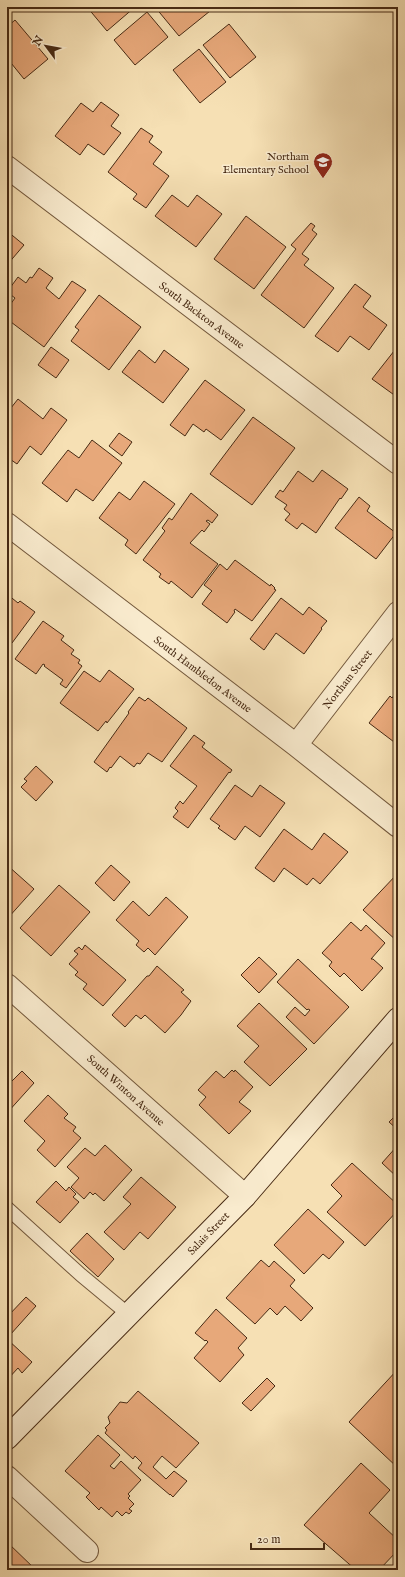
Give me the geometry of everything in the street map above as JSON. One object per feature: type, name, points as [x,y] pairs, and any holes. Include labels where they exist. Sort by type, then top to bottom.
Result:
[{"type":"street","name":"South Backton Avenue","points":[[7,167],[398,463]]},
{"type":"street","name":"South Hambledon Avenue","points":[[7,524],[296,745],[398,826]]},
{"type":"street","name":"Northam Street","points":[[296,745],[398,613]]},
{"type":"street","name":"South Winton Avenue","points":[[7,985],[244,1196]]},
{"type":"street","name":"Salais Street","points":[[7,1438],[244,1196],[398,1019]]},
{"type":"street","points":[[7,1476],[87,1551]]},
{"type":"lane","points":[[7,1208],[81,1275],[128,1314]]},
{"type":"building","points":[[87,7],[135,7],[107,31]]},
{"type":"building","points":[[155,7],[215,7],[179,36]]},
{"type":"building","points":[[147,12],[168,37],[135,65],[114,40]]},
{"type":"building","points":[[15,20],[48,59],[24,79],[7,58],[7,27]]},
{"type":"building","points":[[229,24],[256,57],[230,78],[203,45]]},
{"type":"building","points":[[199,49],[226,82],[200,103],[173,70]]},
{"type":"building","points":[[101,102],[119,115],[111,126],[121,133],[104,155],[88,144],[80,155],[55,136],[81,103],[93,112]]},
{"type":"building","points":[[141,128],[153,136],[149,142],[162,152],[153,164],[169,176],[146,208],[133,199],[137,194],[108,172]]},
{"type":"building","points":[[172,195],[188,207],[197,195],[222,214],[196,247],[155,216]]},
{"type":"building","points":[[246,216],[286,247],[254,289],[214,259]]},
{"type":"building","points":[[311,223],[315,226],[312,230],[317,234],[302,254],[309,259],[304,265],[334,288],[304,328],[261,295],[296,249],[291,245]]},
{"type":"building","points":[[7,231],[24,245],[7,265]]},
{"type":"building","points":[[39,268],[53,278],[46,288],[59,299],[72,281],[86,290],[44,347],[7,319],[7,309],[15,298],[7,292],[18,277],[26,283],[30,277],[32,278]]},
{"type":"building","points":[[355,284],[371,296],[363,307],[387,325],[369,350],[350,336],[338,352],[315,336]]},
{"type":"building","points":[[99,295],[141,327],[109,370],[71,341],[79,330],[75,327]]},
{"type":"building","points":[[398,346],[398,396],[397,397],[372,379]]},
{"type":"building","points":[[51,347],[69,360],[56,378],[38,365]]},
{"type":"building","points":[[139,350],[155,363],[164,350],[189,369],[163,403],[122,372]]},
{"type":"building","points":[[205,380],[245,410],[221,440],[206,429],[204,432],[193,424],[185,436],[170,425]]},
{"type":"building","points":[[18,399],[43,419],[51,408],[67,420],[41,455],[30,446],[17,464],[7,457],[7,413]]},
{"type":"building","points":[[253,417],[295,448],[252,505],[210,474]]},
{"type":"building","points":[[119,433],[132,442],[122,456],[109,446]]},
{"type":"building","points":[[92,440],[122,463],[93,501],[76,489],[67,502],[42,483],[68,450],[79,458]]},
{"type":"building","points":[[322,470],[348,489],[316,533],[302,523],[297,529],[285,520],[290,514],[284,509],[287,505],[275,497],[280,490],[283,492],[298,471],[313,482]]},
{"type":"building","points":[[144,481],[175,504],[136,554],[125,545],[128,540],[99,518],[119,492],[130,500]]},
{"type":"building","points":[[191,493],[218,515],[212,523],[208,520],[206,521],[210,524],[204,532],[202,530],[190,543],[218,564],[192,598],[171,581],[169,584],[159,577],[161,574],[143,560],[165,531],[162,528],[169,518],[172,520]]},
{"type":"building","points":[[359,497],[370,506],[367,511],[396,533],[376,559],[335,528]]},
{"type":"building","points":[[235,560],[270,586],[271,584],[276,590],[252,621],[235,609],[235,612],[227,623],[202,604],[212,591],[204,585],[220,564],[227,570]]},
{"type":"building","points":[[7,594],[18,603],[20,601],[35,612],[12,643],[11,642],[7,647]]},
{"type":"building","points":[[281,598],[303,615],[309,607],[327,621],[304,654],[276,633],[264,650],[250,639]]},
{"type":"building","points":[[43,621],[64,636],[61,640],[74,650],[71,654],[80,660],[78,663],[82,666],[66,688],[60,684],[63,680],[44,666],[45,665],[43,664],[36,674],[15,659]]},
{"type":"building","points":[[109,670],[134,689],[107,723],[106,721],[98,731],[60,703],[84,671],[100,682]]},
{"type":"building","points":[[398,690],[398,745],[369,723],[390,696],[392,698]]},
{"type":"building","points":[[139,697],[145,701],[148,698],[187,728],[162,762],[148,753],[140,764],[137,763],[134,767],[120,756],[107,772],[94,762]]},
{"type":"building","points":[[194,735],[205,743],[202,747],[232,770],[188,828],[173,817],[178,811],[175,808],[180,801],[183,804],[197,786],[170,766]]},
{"type":"building","points":[[36,766],[53,782],[36,801],[21,787],[27,781],[24,779]]},
{"type":"building","points":[[235,785],[252,797],[260,785],[285,803],[260,837],[245,826],[235,840],[218,828],[220,826],[210,819]]},
{"type":"building","points":[[284,829],[312,850],[324,833],[348,852],[320,884],[313,878],[307,885],[284,868],[274,882],[255,868]]},
{"type":"building","points":[[7,865],[34,889],[7,919]]},
{"type":"building","points":[[111,865],[130,882],[114,901],[95,883]]},
{"type":"building","points":[[398,873],[398,942],[363,910]]},
{"type":"building","points":[[59,885],[90,912],[51,956],[20,928]]},
{"type":"building","points":[[166,897],[188,917],[155,955],[148,948],[144,952],[136,945],[139,941],[116,920],[133,901],[149,916]]},
{"type":"building","points":[[351,922],[361,931],[366,925],[385,943],[371,959],[383,968],[362,991],[344,973],[340,977],[329,966],[332,962],[322,953]]},
{"type":"building","points":[[85,945],[126,980],[103,1006],[83,989],[87,984],[75,975],[78,972],[69,964],[78,954],[74,951],[79,947],[82,950]]},
{"type":"building","points":[[259,957],[277,974],[259,993],[241,975]]},
{"type":"building","points":[[298,959],[349,1007],[314,1044],[286,1017],[295,1007],[305,1016],[310,1010],[307,1010],[277,982]]},
{"type":"building","points":[[157,966],[184,990],[181,992],[191,1001],[165,1033],[145,1015],[141,1019],[136,1015],[125,1027],[112,1015]]},
{"type":"building","points":[[259,1003],[307,1049],[270,1086],[244,1062],[259,1046],[237,1026]]},
{"type":"building","points":[[232,1070],[234,1072],[235,1070],[253,1087],[239,1102],[251,1111],[229,1134],[199,1105],[206,1097],[198,1090],[216,1071],[224,1078]]},
{"type":"building","points":[[22,1071],[34,1083],[7,1113],[7,1086]]},
{"type":"building","points":[[48,1095],[68,1114],[64,1118],[76,1127],[73,1131],[81,1138],[55,1167],[37,1150],[45,1141],[24,1121]]},
{"type":"building","points":[[398,1113],[398,1130],[389,1122]]},
{"type":"building","points":[[105,1145],[132,1170],[104,1201],[95,1193],[93,1195],[90,1192],[84,1199],[71,1187],[79,1178],[67,1167],[85,1148],[95,1156]]},
{"type":"building","points":[[398,1145],[398,1178],[382,1163]]},
{"type":"building","points":[[352,1163],[398,1205],[398,1210],[365,1246],[327,1212],[342,1196],[331,1185]]},
{"type":"building","points":[[141,1177],[176,1207],[148,1239],[140,1232],[124,1250],[104,1232],[131,1204],[123,1197]]},
{"type":"building","points":[[56,1181],[66,1191],[69,1187],[76,1194],[73,1197],[79,1202],[60,1223],[36,1202]]},
{"type":"building","points":[[308,1209],[344,1242],[329,1259],[323,1254],[304,1274],[274,1245]]},
{"type":"building","points":[[87,1233],[114,1259],[98,1277],[70,1251]]},
{"type":"building","points":[[261,1260],[269,1267],[274,1261],[295,1280],[290,1286],[313,1308],[301,1321],[285,1306],[277,1315],[270,1308],[255,1324],[226,1298]]},
{"type":"building","points":[[26,1297],[36,1306],[10,1335],[11,1336],[8,1340],[32,1362],[22,1373],[18,1368],[7,1380],[7,1317]]},
{"type":"building","points":[[216,1309],[247,1338],[238,1348],[244,1355],[220,1382],[194,1358],[208,1342],[195,1333]]},
{"type":"building","points":[[398,1369],[398,1468],[349,1422]]},
{"type":"building","points":[[267,1378],[275,1386],[251,1411],[242,1403]]},
{"type":"building","points":[[138,1391],[199,1443],[176,1468],[162,1456],[153,1467],[166,1479],[174,1471],[187,1481],[173,1497],[138,1468],[142,1463],[135,1456],[133,1459],[105,1433],[107,1430],[105,1428],[110,1423],[108,1417],[120,1402],[127,1403]]},
{"type":"building","points":[[98,1435],[120,1455],[110,1466],[114,1469],[121,1461],[141,1480],[128,1494],[130,1496],[128,1498],[134,1504],[129,1509],[132,1511],[129,1514],[126,1512],[122,1516],[117,1511],[112,1517],[101,1507],[99,1510],[86,1497],[90,1493],[65,1471]]},
{"type":"building","points":[[361,1463],[390,1490],[369,1513],[398,1540],[398,1550],[379,1570],[356,1570],[304,1525]]},
{"type":"building","points":[[7,1542],[36,1570],[7,1570]]},
{"type":"place","name":"Northam Elementary School","points":[[323,179]]}]
